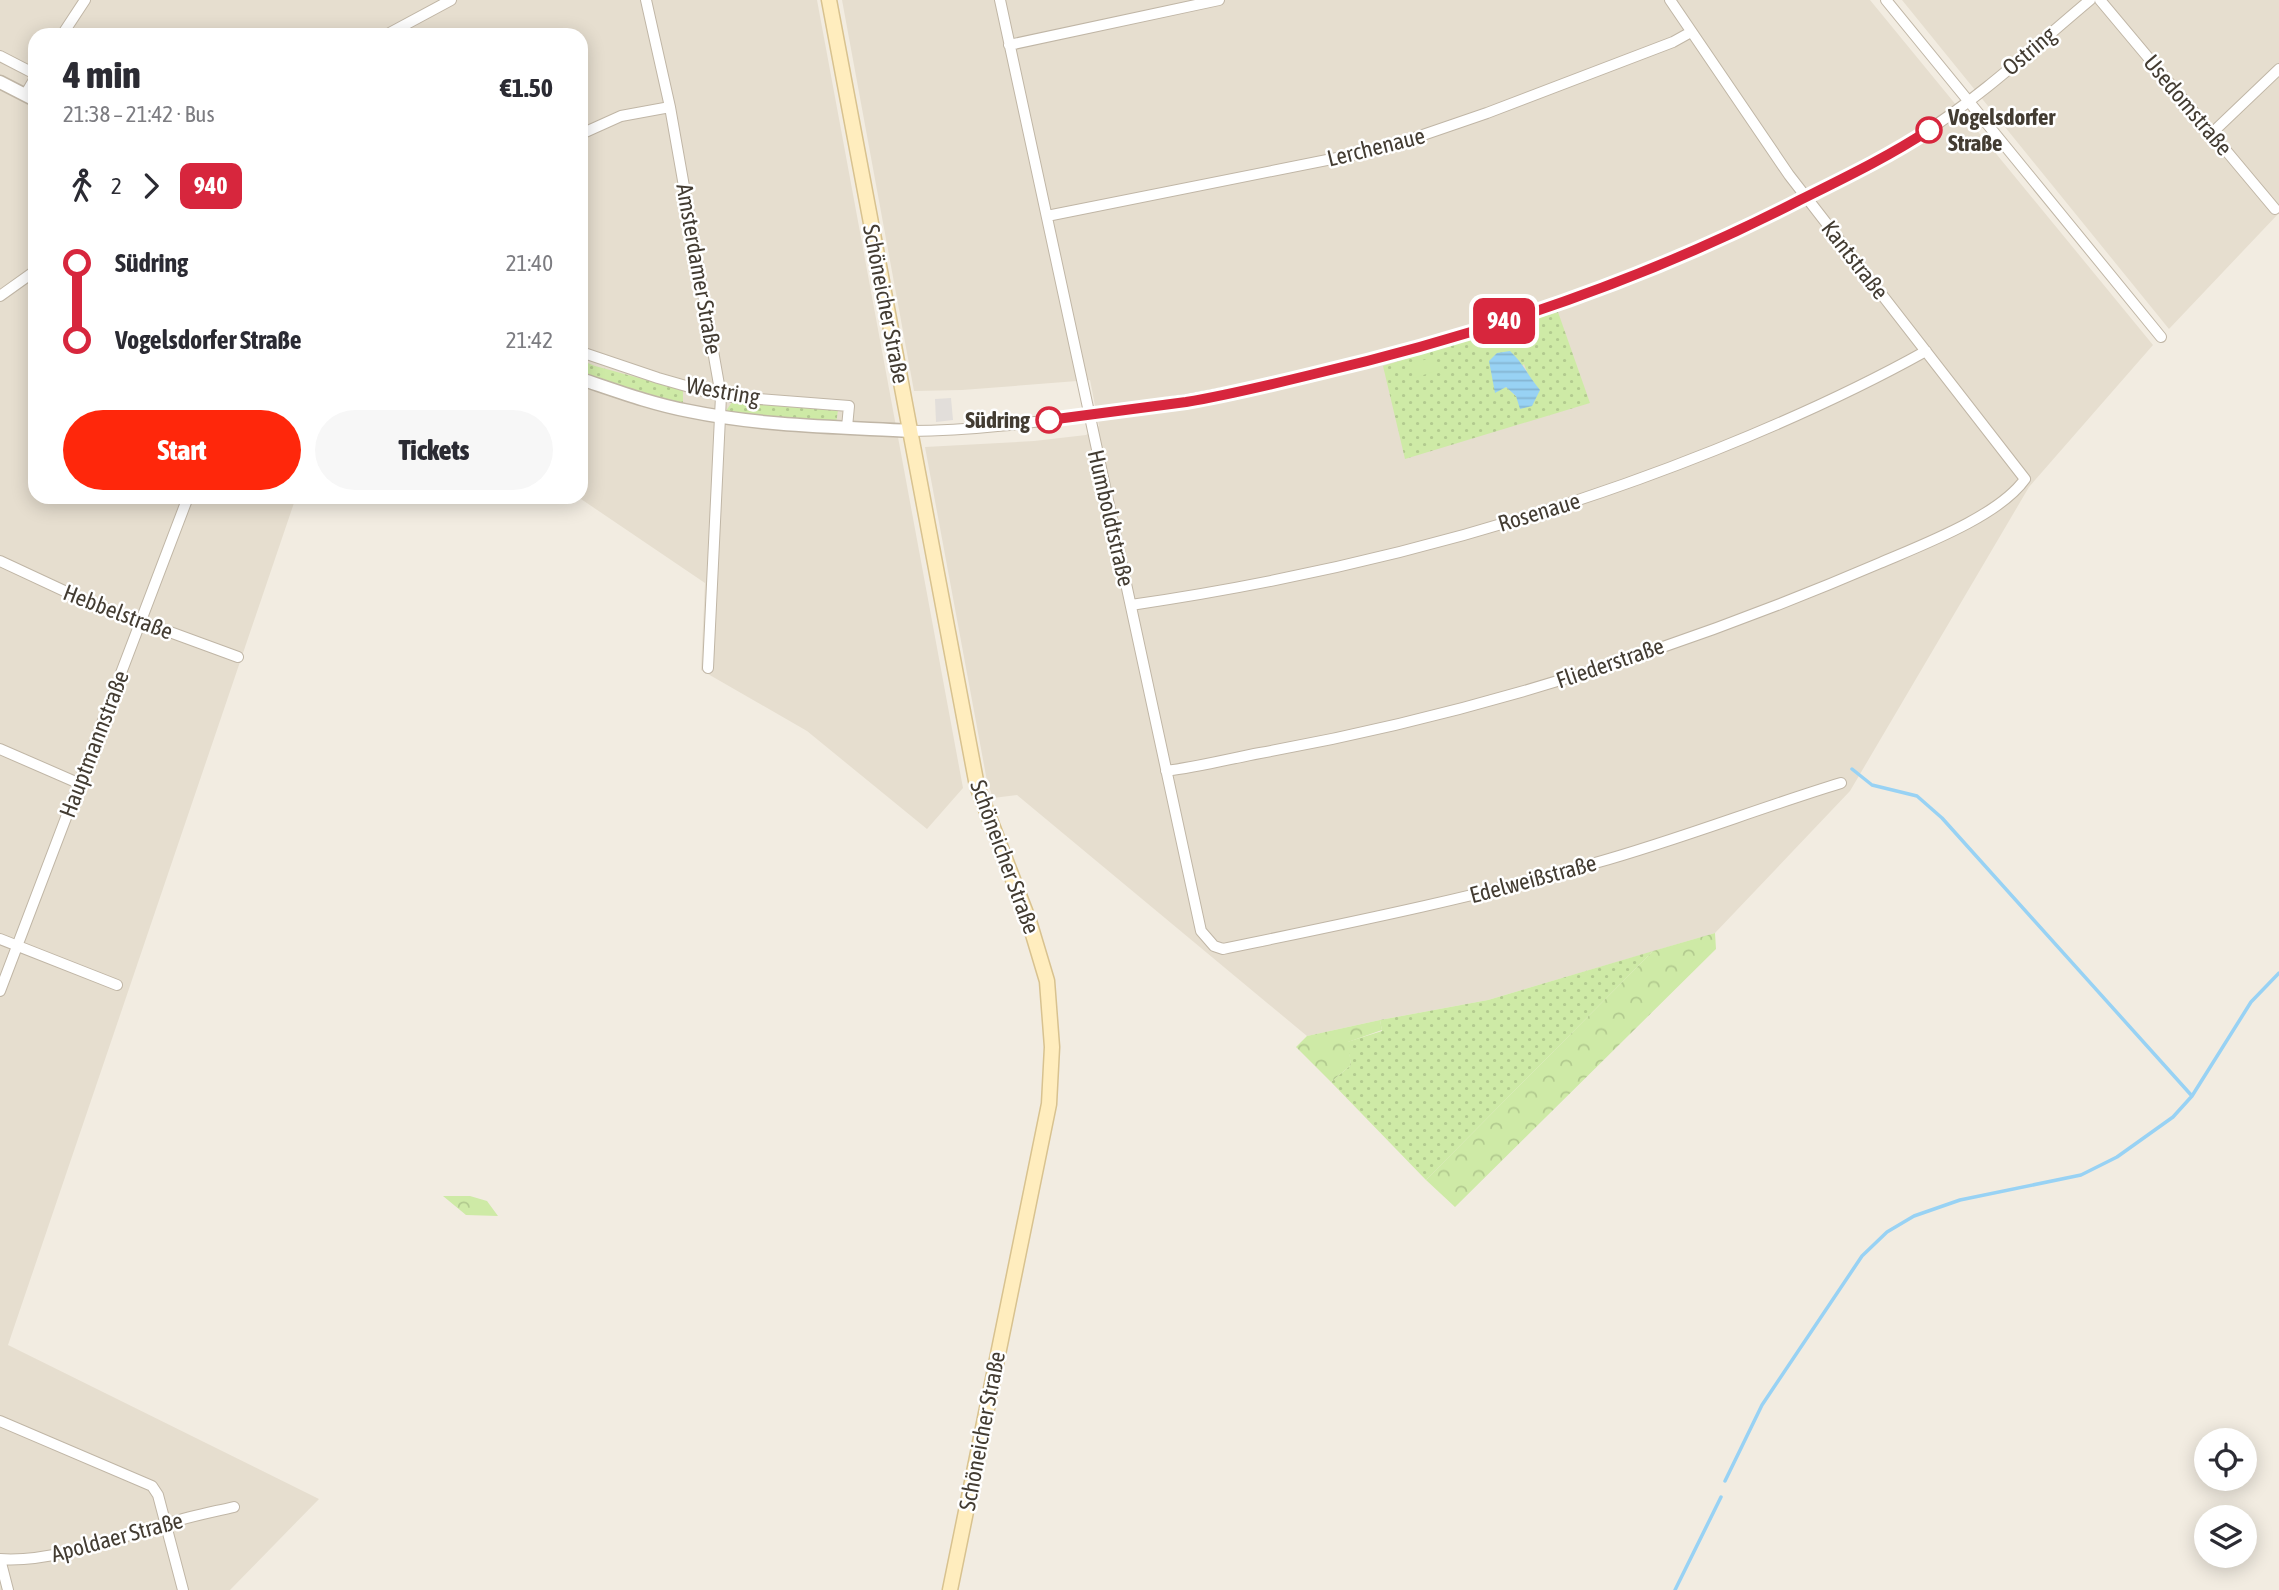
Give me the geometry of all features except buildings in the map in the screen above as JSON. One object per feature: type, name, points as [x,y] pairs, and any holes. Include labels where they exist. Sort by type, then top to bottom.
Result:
[{"type":"main road","name":"Schöneicher Straße","points":[[830,0],[977,786],[1038,946],[1047,981],[1052,1047],[1049,1104],[950,1590]]},
{"type":"street","points":[[67,28],[85,0]]},
{"type":"street","points":[[399,28],[451,0]]},
{"type":"street","name":"Amsterdamer Straße","points":[[646,0],[670,107],[721,396],[708,668]]},
{"type":"street","name":"Humboldtstraße","points":[[1000,0],[1201,931],[1217,948]]},
{"type":"street","points":[[1009,45],[1219,0]]},
{"type":"street","name":"Kantstraße","points":[[1670,0],[1806,197],[2025,479]]},
{"type":"street","points":[[1885,0],[2161,337]]},
{"type":"street","name":"Ostring","points":[[1968,102],[2090,0]]},
{"type":"street","name":"Usedomstraße","points":[[2100,0],[2275,209]]},
{"type":"street","name":"Lerchenaue","points":[[1047,216],[1382,149],[1527,98],[1673,42],[1691,32]]},
{"type":"street","points":[[0,56],[28,72]]},
{"type":"street","points":[[2212,133],[2279,69]]},
{"type":"street","points":[[0,82],[28,97]]},
{"type":"street","points":[[910,431],[1088,415],[1187,401],[1376,360],[1442,341],[1584,294],[1694,251],[1806,197],[1917,137],[1968,102]]},
{"type":"street","points":[[588,131],[621,116],[670,107]]},
{"type":"street","points":[[0,296],[28,276]]},
{"type":"street","name":"Rosenaue","points":[[1131,605],[1270,580],[1387,555],[1569,503],[1670,468],[1757,433],[1870,383],[1926,351]]},
{"type":"street","name":"Westring","points":[[588,354],[721,396],[849,406],[847,427]]},
{"type":"street","name":"Westring","points":[[588,381],[660,405],[720,416],[910,431]]},
{"type":"street","name":"Fliederstraße","points":[[1166,771],[1324,742],[1507,696],[1726,624],[1819,589],[1955,529],[2003,500],[2018,489],[2025,479]]},
{"type":"street","name":"Hauptmannstraße","points":[[0,991],[185,504]]},
{"type":"street","name":"Hebbelstraße","points":[[0,561],[51,586],[140,622],[238,657]]},
{"type":"street","points":[[0,749],[78,783]]},
{"type":"street","name":"Edelweißstraße","points":[[1217,948],[1223,949],[1396,914],[1507,887],[1597,863],[1841,783]]},
{"type":"street","points":[[0,939],[117,985]]},
{"type":"street","points":[[0,1421],[152,1486],[158,1495],[183,1590]]},
{"type":"street","name":"Apoldaer Straße","points":[[0,1559],[27,1560],[138,1534],[234,1507]]},
{"type":"street","points":[[0,1559],[8,1590]]},
{"type":"shaded area","points":[[0,0],[817,0],[963,788],[927,829],[807,731],[701,670],[705,583],[588,504],[588,28],[28,28],[28,504],[294,504],[8,1345],[319,1499],[230,1590],[0,1590]]},
{"type":"shaded area","points":[[842,0],[1870,0],[2153,345],[2029,487],[1850,791],[1715,933],[1488,1000],[1307,1036],[1017,795],[993,798],[987,781],[925,447],[1034,441],[1086,435],[1099,426],[1090,380],[914,391]]},
{"type":"shaded area","points":[[1902,0],[2279,0],[2279,213],[2169,329]]},
{"type":"shaded area","points":[[951,398],[953,420],[936,422],[935,399]]},
{"type":"green space","points":[[1558,312],[1590,403],[1405,459],[1383,366]],"holes":[[[1524,364],[1529,377],[1516,396],[1506,387],[1495,392]]]},
{"type":"green space","points":[[1435,357],[1439,370],[1414,378],[1409,364]]},
{"type":"green space","points":[[588,363],[683,390],[683,404],[588,378]]},
{"type":"green space","points":[[732,402],[838,410],[836,424],[726,411]]},
{"type":"green space","points":[[1715,933],[1716,949],[1455,1207],[1426,1180],[1653,951]]},
{"type":"green space","points":[[1653,951],[1426,1180],[1331,1082],[1351,1065],[1347,1042],[1382,1031],[1380,1020],[1488,1000]]},
{"type":"green space","points":[[1380,1020],[1382,1030],[1348,1042],[1351,1065],[1331,1082],[1296,1047],[1307,1036]]},
{"type":"green space","points":[[443,1196],[470,1196],[487,1201],[498,1216],[466,1215]]},
{"type":"water","points":[[1510,351],[1540,390],[1532,406],[1520,409],[1516,396],[1506,387],[1495,393],[1489,361],[1497,353]]},
{"type":"waterway","points":[[1852,769],[1872,785],[1917,796],[1942,818],[2192,1096]]},
{"type":"waterway","points":[[1725,1481],[1762,1405],[1862,1256],[1887,1232],[1914,1216],[1960,1200],[2081,1175],[2117,1157],[2173,1117],[2192,1096],[2251,1002],[2279,973]]},
{"type":"waterway","points":[[1675,1590],[1721,1497]]},
{"type":"bus line","name":"940","points":[[1049,420],[1245,390],[1376,360],[1482,328],[1584,294],[1708,245],[1830,185],[1929,130]]},
{"type":"place","name":"Vogelsdorfer Straße","points":[[1929,130]]},
{"type":"place","name":"Südring","points":[[1049,420]]}]
